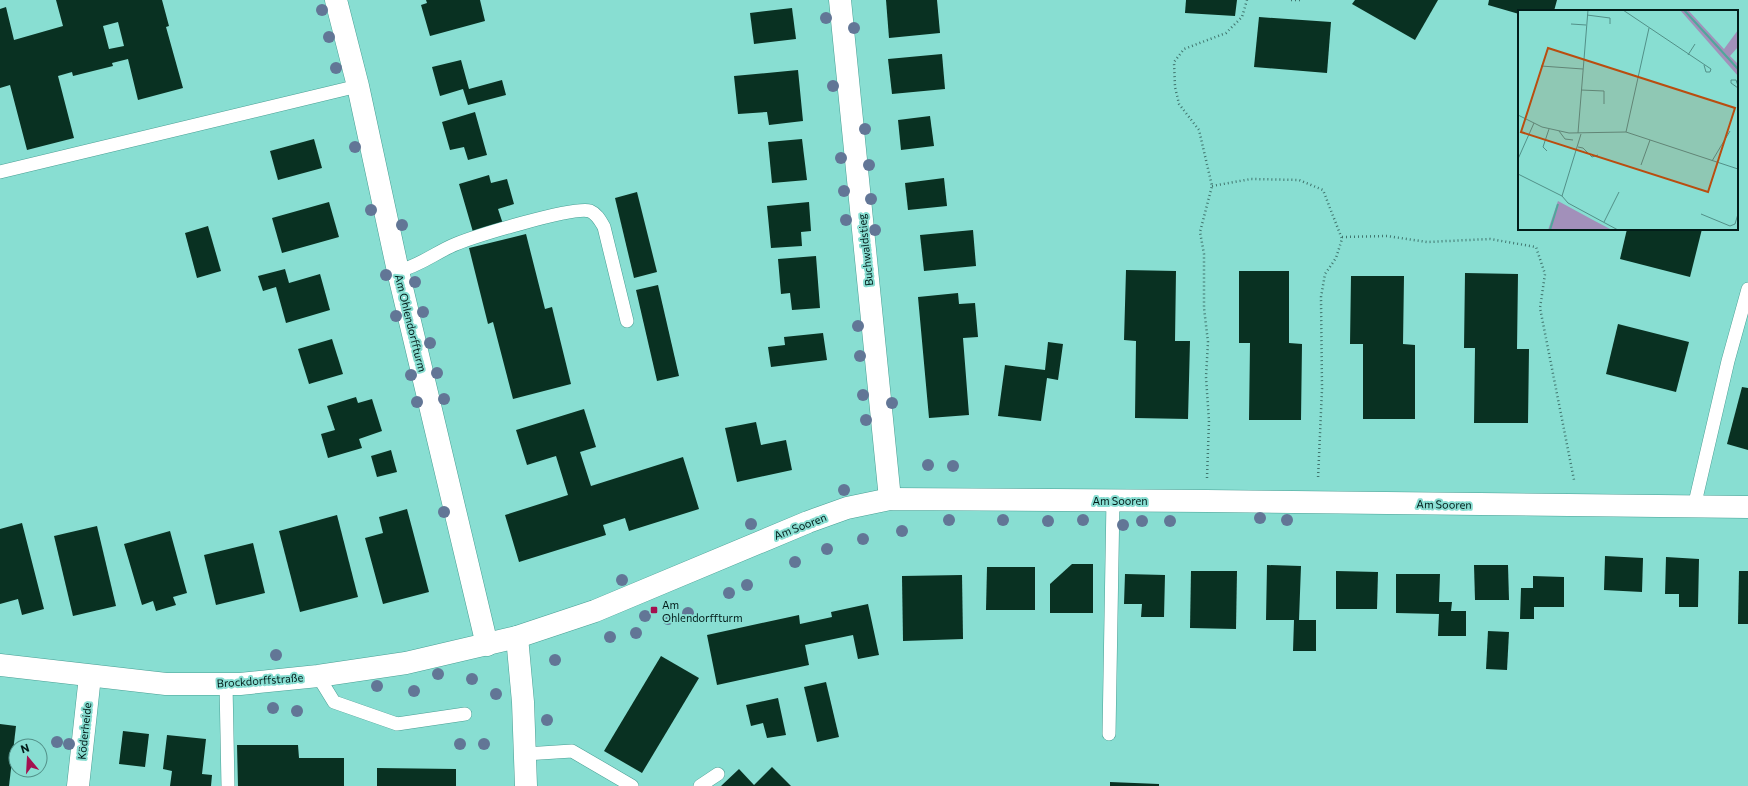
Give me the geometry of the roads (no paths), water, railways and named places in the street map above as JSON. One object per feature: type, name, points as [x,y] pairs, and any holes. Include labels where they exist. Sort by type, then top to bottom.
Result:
[{"type":"street","name":"Am Ohlendorffturm","points":[[336,0],[358,86],[398,271],[487,645]]},
{"type":"street","name":"Buchwaldstieg","points":[[840,0],[890,499]]},
{"type":"street","name":"Am Sooren","points":[[517,637],[595,611],[808,522],[847,508],[890,499],[1318,502],[1579,507],[1748,507]]},
{"type":"street","name":"Brockdorffstraße","points":[[0,665],[166,684],[240,684],[318,676],[406,663],[517,637]]},
{"type":"street","points":[[517,637],[524,702],[526,786]]},
{"type":"street","name":"Köderheide","points":[[78,786],[90,676]]},
{"type":"lane","points":[[0,172],[358,86]]},
{"type":"lane","points":[[398,271],[420,264],[457,244],[567,212],[591,212],[598,216],[604,227],[627,321]]},
{"type":"lane","points":[[1694,507],[1728,361],[1748,289]]},
{"type":"lane","points":[[1109,734],[1113,500]]},
{"type":"lane","points":[[318,676],[334,702],[396,724],[465,714]]},
{"type":"lane","points":[[226,684],[228,786]]},
{"type":"lane","points":[[525,754],[572,751],[632,786]]},
{"type":"lane","points":[[700,786],[718,774]]},
{"type":"place","name":"Am Ohlendorffturm","points":[[654,610]]}]
